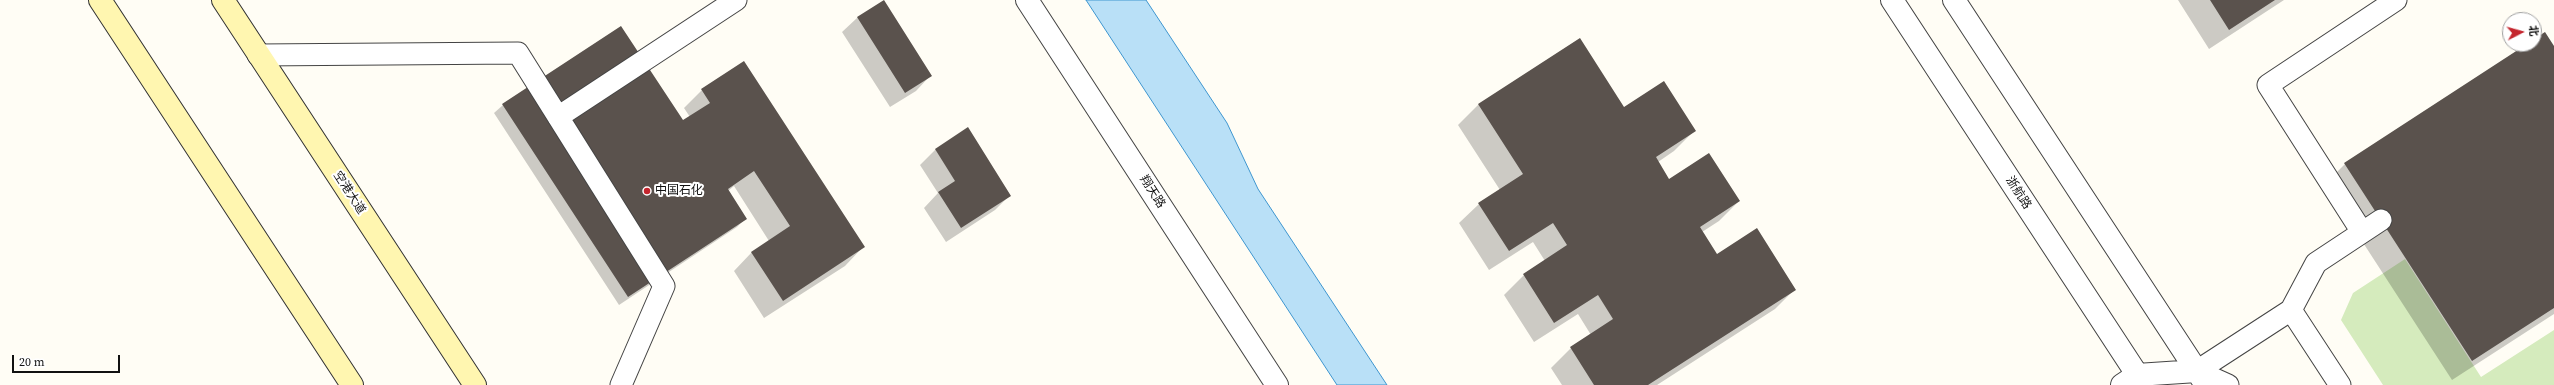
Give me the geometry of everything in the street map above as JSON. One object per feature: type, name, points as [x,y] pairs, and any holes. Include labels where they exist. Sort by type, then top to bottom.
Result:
[{"type":"main road","points":[[100,0],[352,385]]},
{"type":"main road","name":"空港大道","points":[[222,0],[475,385]]},
{"type":"street","name":"翔天路","points":[[1027,0],[1277,385]]},
{"type":"street","name":"浙航路","points":[[1892,0],[2134,382]]},
{"type":"street","points":[[1954,0],[2197,380]]},
{"type":"street","points":[[2134,382],[2197,380]]},
{"type":"lane","points":[[558,117],[736,0]]},
{"type":"lane","points":[[2362,232],[2268,85],[2396,0]]},
{"type":"lane","points":[[258,55],[518,53],[664,286],[621,385]]},
{"type":"lane","points":[[2197,380],[2291,310],[2316,262],[2381,220]]},
{"type":"lane","points":[[2291,310],[2340,385]]},
{"type":"lane","points":[[2197,380],[2228,385]]},
{"type":"green space","points":[[2405,259],[2481,377],[2554,330],[2554,385],[2383,385],[2341,320],[2353,293]]},
{"type":"water","points":[[1086,0],[1146,0],[1227,123],[1258,189],[1387,385],[1337,385]]},
{"type":"building","points":[[884,0],[932,76],[905,93],[857,17]]},
{"type":"building","points":[[2210,0],[2275,0],[2229,30]]},
{"type":"building","points":[[621,26],[683,120],[710,103],[701,89],[744,61],[865,247],[783,301],[751,252],[790,226],[754,171],[728,189],[747,219],[628,297],[502,104]]},
{"type":"building","points":[[2545,32],[2554,46],[2554,308],[2472,361],[2344,163],[2515,52],[2542,52],[2542,34]]},
{"type":"building","points":[[1580,38],[1624,107],[1664,81],[1696,131],[1656,157],[1669,179],[1709,153],[1740,201],[1700,227],[1717,254],[1757,228],[1796,290],[1648,385],[1594,385],[1570,347],[1613,319],[1598,295],[1554,323],[1523,274],[1567,245],[1553,223],[1509,251],[1478,203],[1523,174],[1478,104]]},
{"type":"building","points":[[968,127],[1011,196],[961,228],[938,192],[955,181],[935,149]]},
{"type":"place","name":"中国石化","points":[[647,191]]}]
